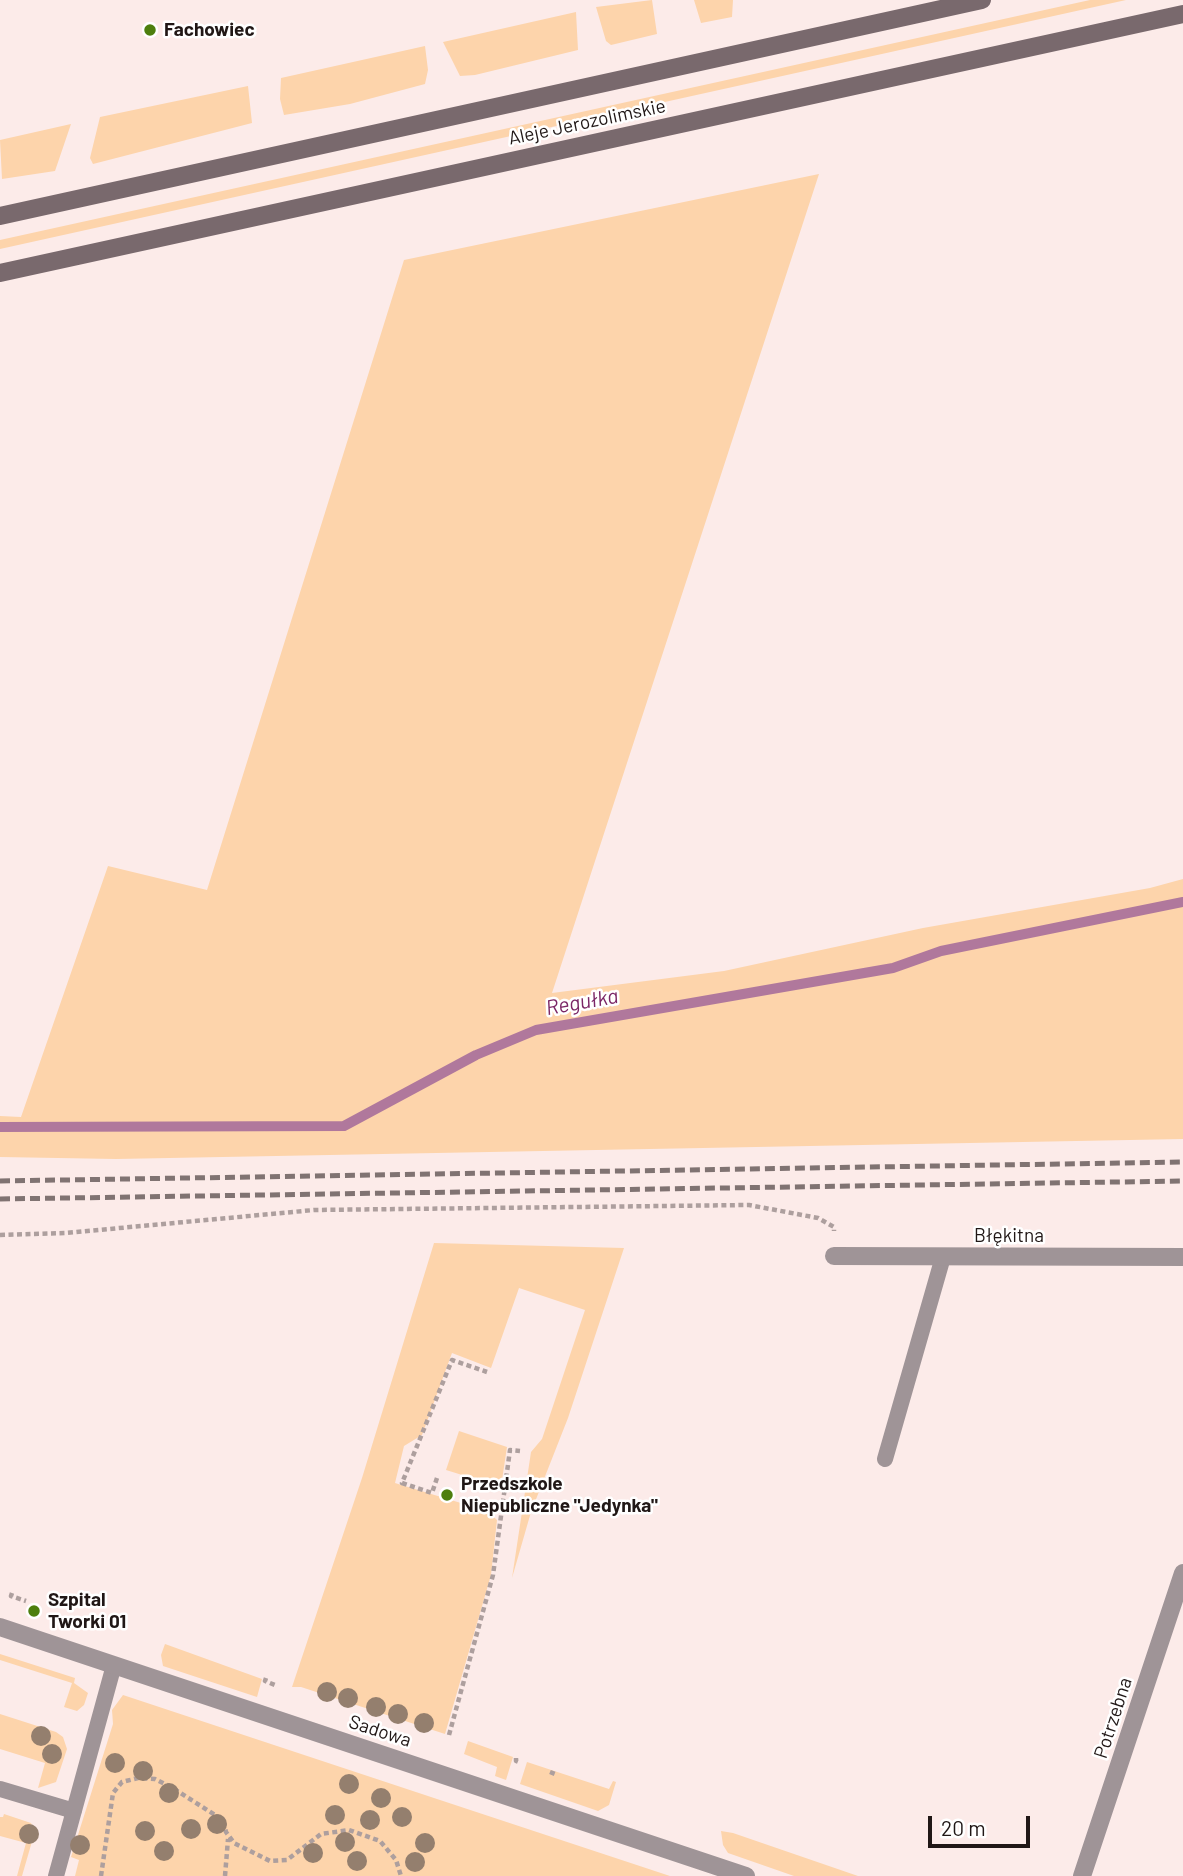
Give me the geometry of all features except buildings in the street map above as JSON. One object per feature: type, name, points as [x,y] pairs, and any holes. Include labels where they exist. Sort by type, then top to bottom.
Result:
[{"type":"main road","name":"Aleje Jerozolimskie","points":[[0,216],[982,0]]},
{"type":"main road","name":"Aleje Jerozolimskie","points":[[0,273],[1183,14]]},
{"type":"street","name":"Błękitna","points":[[834,1256],[1183,1258]]},
{"type":"street","name":"Potrzebna","points":[[1082,1876],[1183,1573]]},
{"type":"street","name":"Sadowa","points":[[0,1627],[746,1876]]},
{"type":"lane","points":[[885,1459],[943,1257]]},
{"type":"lane","points":[[56,1876],[114,1665]]},
{"type":"lane","points":[[0,1789],[74,1811]]},
{"type":"path","points":[[0,1235],[66,1233],[314,1210],[749,1205],[818,1218],[834,1227],[834,1256]]},
{"type":"path","points":[[437,1478],[432,1493],[402,1483],[452,1360],[487,1371]]},
{"type":"path","points":[[449,1735],[493,1575],[510,1450],[520,1451]]},
{"type":"path","points":[[12,1593],[11,1596],[26,1601]]},
{"type":"path","points":[[266,1678],[265,1681],[275,1685]]},
{"type":"path","points":[[516,1758],[516,1761],[521,1763]]},
{"type":"path","points":[[101,1876],[113,1793],[126,1780],[146,1777],[171,1787],[223,1820],[228,1838],[225,1876]]},
{"type":"path","points":[[228,1838],[252,1853],[278,1862],[293,1856],[321,1833],[341,1829],[356,1831],[386,1846],[396,1860],[401,1876]]},
{"type":"shaded area","points":[[652,0],[657,34],[611,45],[606,41],[596,7]]},
{"type":"shaded area","points":[[694,0],[733,0],[732,17],[701,23]]},
{"type":"shaded area","points":[[1090,0],[1126,0],[0,249],[0,240]]},
{"type":"shaded area","points":[[576,12],[578,50],[475,75],[460,76],[443,42]]},
{"type":"shaded area","points":[[425,46],[428,70],[425,84],[350,104],[284,115],[280,99],[281,78]]},
{"type":"shaded area","points":[[248,86],[252,123],[93,164],[90,158],[100,117]]},
{"type":"shaded area","points":[[71,124],[55,171],[2,179],[0,140]]},
{"type":"shaded area","points":[[819,174],[552,993],[724,971],[923,928],[1150,888],[1183,879],[1183,1139],[116,1159],[0,1157],[0,1116],[21,1117],[108,866],[207,890],[404,260]]},
{"type":"shaded area","name":"Przedszkole Niepubliczne \"Jedynka\"","points":[[434,1243],[624,1248],[568,1418],[531,1512],[512,1578],[531,1452],[542,1439],[585,1310],[519,1288],[491,1368],[452,1353],[422,1435],[404,1446],[395,1483],[474,1507],[482,1506],[497,1520],[491,1575],[445,1734],[301,1687],[292,1687],[362,1478]]},
{"type":"shaded area","points":[[459,1431],[507,1447],[502,1480],[488,1483],[446,1470]]},
{"type":"shaded area","points":[[165,1644],[262,1679],[257,1697],[163,1666],[161,1655]]},
{"type":"shaded area","points":[[0,1654],[75,1678],[74,1683],[88,1693],[84,1705],[77,1711],[64,1707],[72,1683],[0,1660]]},
{"type":"shaded area","points":[[123,1695],[670,1876],[75,1876],[79,1860],[71,1857],[113,1724],[112,1710]]},
{"type":"shaded area","points":[[0,1714],[56,1732],[63,1737],[67,1749],[56,1782],[38,1788],[45,1763],[0,1749]]},
{"type":"shaded area","points":[[468,1741],[513,1757],[506,1780],[495,1776],[497,1767],[464,1754]]},
{"type":"shaded area","points":[[527,1762],[609,1789],[613,1781],[616,1782],[609,1805],[598,1811],[520,1784]]},
{"type":"shaded area","points":[[4,1814],[31,1823],[35,1831],[22,1876],[17,1876],[26,1843],[0,1836],[0,1817]]},
{"type":"shaded area","points":[[721,1831],[858,1876],[794,1876],[728,1853],[723,1845]]},
{"type":"waterway","name":"Regułka","points":[[0,1127],[344,1126],[476,1055],[536,1030],[893,968],[941,951],[1183,902]]},
{"type":"railway","points":[[0,1181],[1183,1162]]},
{"type":"railway","points":[[0,1199],[1183,1181]]},
{"type":"place","name":"Fachowiec","points":[[150,30]]},
{"type":"place","name":"Przedszkole Niepubliczne \"Jedynka\"","points":[[447,1495]]},
{"type":"place","name":"Szpital Tworki 01","points":[[34,1611]]}]
